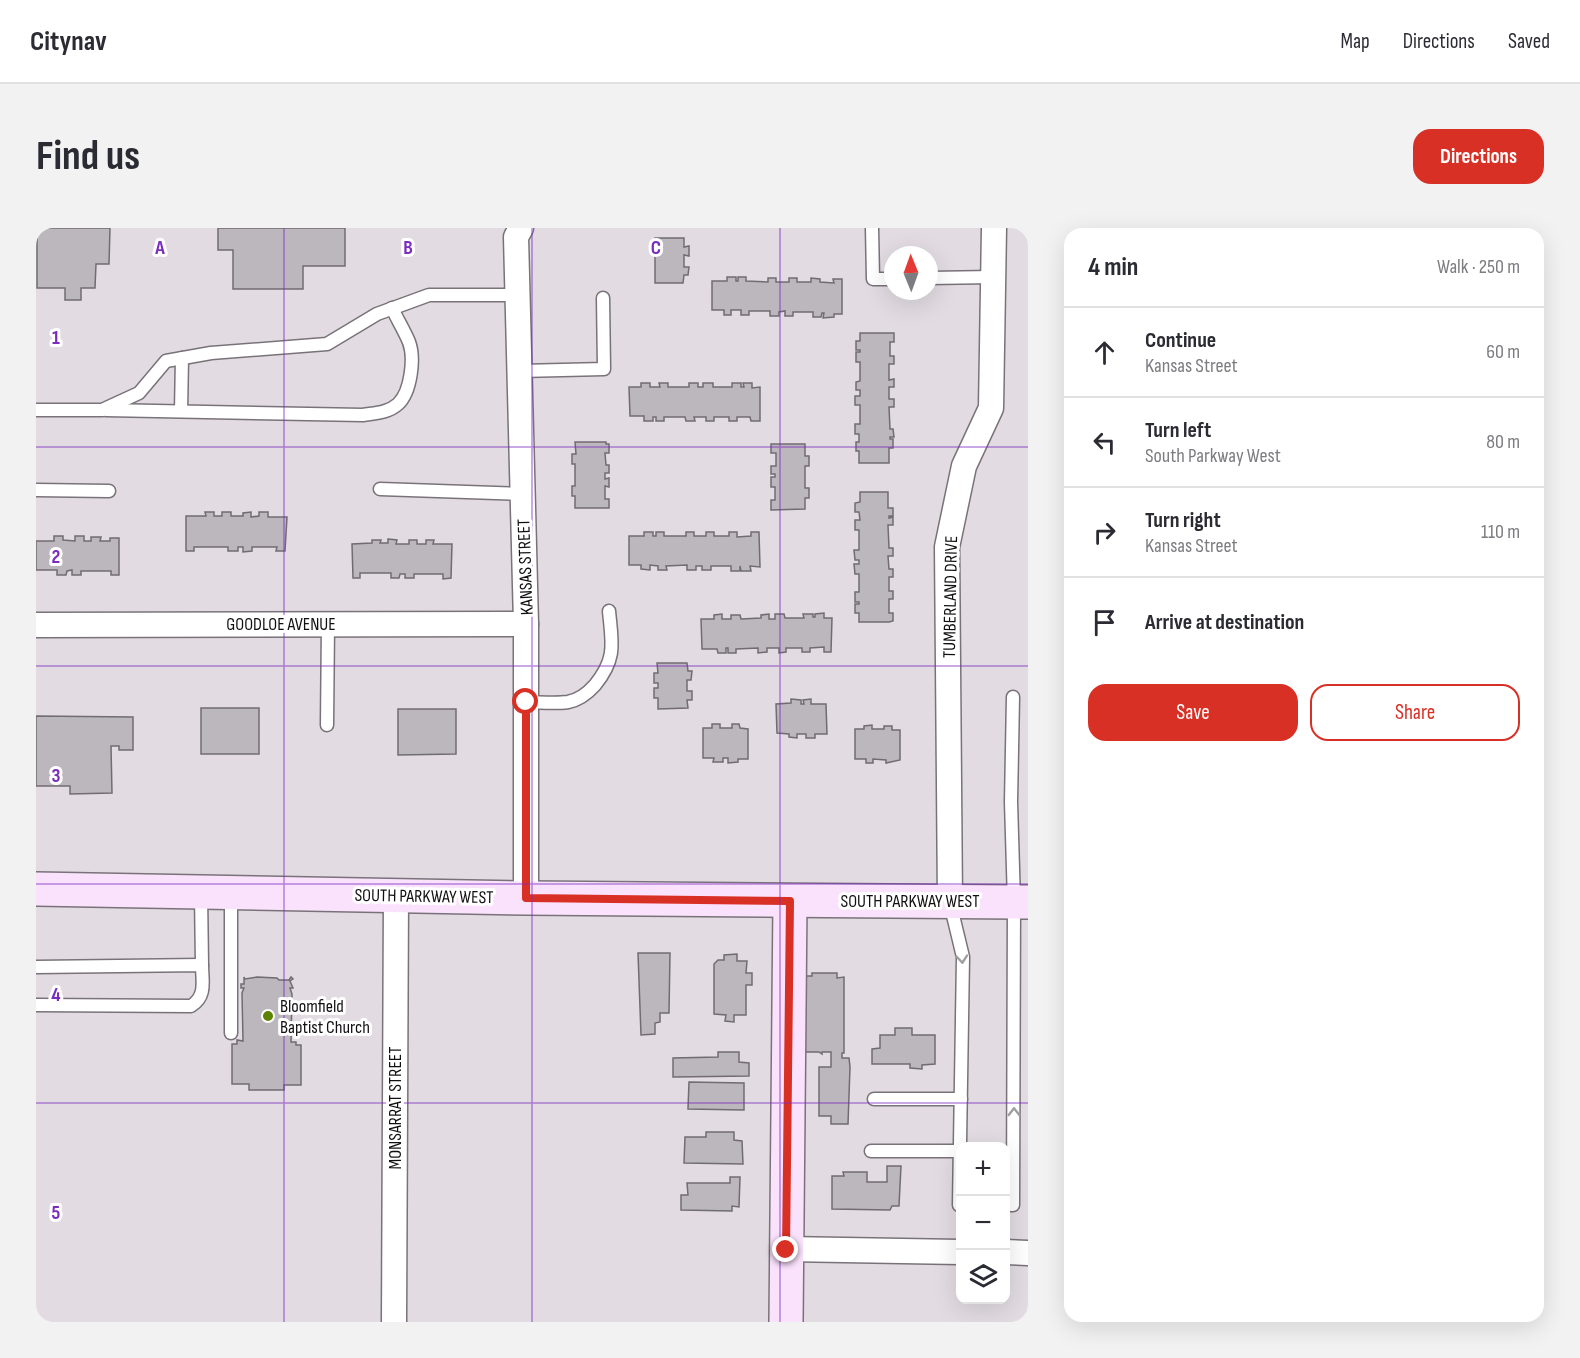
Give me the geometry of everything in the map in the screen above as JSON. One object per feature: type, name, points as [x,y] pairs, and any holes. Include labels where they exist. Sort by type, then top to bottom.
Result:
[{"type":"main road","name":"SOUTH PARKWAY WEST","points":[[36,889],[526,898],[1021,902]]},
{"type":"main road","points":[[786,1322],[790,901]]},
{"type":"street","name":"TUMBERLAND DRIVE","points":[[950,902],[947,547],[964,466],[990,408],[994,228]]},
{"type":"street","name":"KANSAS STREET","points":[[519,232],[518,295],[526,624],[526,898]]},
{"type":"street","name":"GOODLOE AVENUE","points":[[36,625],[526,624]]},
{"type":"street","name":"MONSARRAT STREET","points":[[394,1322],[396,895]]},
{"type":"street","points":[[786,1250],[956,1252]]},
{"type":"street","points":[[1010,1252],[1028,1252]]},
{"type":"lane","points":[[872,228],[873,279],[884,279]]},
{"type":"lane","points":[[938,278],[993,277]]},
{"type":"lane","points":[[102,410],[139,393],[166,361],[211,353],[327,344],[377,314],[429,295],[518,295]]},
{"type":"lane","points":[[520,371],[604,369],[603,298]]},
{"type":"lane","points":[[36,410],[363,415],[384,412],[399,403],[408,387],[411,367],[410,344],[392,308]]},
{"type":"lane","points":[[181,411],[182,358]]},
{"type":"lane","points":[[380,489],[523,494]]},
{"type":"lane","points":[[36,490],[109,491]]},
{"type":"lane","points":[[526,702],[565,702],[576,700],[588,693],[610,663],[612,646],[609,611]]},
{"type":"lane","points":[[327,725],[328,624]]},
{"type":"lane","points":[[1010,1205],[1013,1205],[1021,902],[1011,802],[1013,697]]},
{"type":"lane","points":[[36,1005],[191,1006],[199,1001],[202,990],[202,965],[216,892]]},
{"type":"lane","points":[[216,892],[231,1033]]},
{"type":"lane","points":[[950,902],[963,957],[960,1142]]},
{"type":"lane","points":[[36,967],[202,965]]},
{"type":"lane","points":[[874,1099],[961,1099]]},
{"type":"lane","points":[[871,1151],[956,1151]]},
{"type":"building","points":[[37,228],[110,228],[109,264],[96,264],[95,288],[81,288],[81,300],[65,300],[65,288],[37,288]]},
{"type":"building","points":[[218,228],[345,228],[345,266],[303,266],[303,289],[233,289],[233,250],[218,250]]},
{"type":"building","points":[[655,238],[684,238],[684,247],[689,246],[689,256],[684,255],[684,267],[689,267],[688,275],[684,275],[683,283],[655,283]]},
{"type":"building","points":[[727,277],[736,277],[736,281],[738,277],[746,277],[746,281],[768,282],[768,278],[776,278],[776,282],[789,282],[789,278],[797,278],[797,282],[811,282],[811,278],[820,279],[820,282],[834,283],[833,279],[842,279],[842,314],[823,318],[824,313],[821,317],[813,317],[813,312],[793,312],[793,316],[785,316],[785,311],[779,312],[779,316],[770,316],[770,311],[749,311],[749,315],[741,315],[741,310],[731,310],[731,315],[724,315],[724,310],[712,310],[712,281],[727,281]]},
{"type":"building","points":[[860,333],[894,333],[894,342],[890,342],[890,356],[894,356],[894,364],[889,364],[889,380],[894,379],[894,387],[889,387],[889,399],[894,399],[894,407],[889,407],[890,429],[893,429],[894,437],[890,437],[893,439],[893,448],[889,448],[889,463],[859,463],[859,451],[856,451],[859,434],[855,434],[855,424],[860,424],[860,405],[855,405],[855,396],[860,396],[860,390],[856,390],[856,382],[860,381],[860,362],[856,362],[856,352],[860,350],[856,350],[856,341],[860,341]]},
{"type":"building","points":[[641,383],[650,383],[650,387],[660,387],[659,383],[668,383],[668,387],[689,387],[689,383],[698,383],[698,387],[703,387],[703,383],[713,383],[713,387],[732,387],[732,383],[741,383],[741,387],[744,387],[743,383],[752,383],[752,388],[760,387],[760,421],[751,421],[750,417],[737,417],[737,421],[729,421],[729,417],[714,417],[714,421],[706,421],[706,417],[694,417],[695,421],[686,421],[685,417],[664,417],[664,421],[656,421],[656,417],[653,417],[653,421],[644,421],[644,416],[630,416],[629,387],[641,387]]},
{"type":"building","points":[[575,442],[606,442],[609,444],[609,453],[605,453],[609,473],[605,473],[605,479],[609,478],[609,487],[605,486],[605,499],[609,499],[609,508],[575,508],[572,486],[575,486],[575,464],[572,464],[572,454],[576,454]]},
{"type":"building","points":[[771,444],[805,444],[805,456],[809,456],[809,466],[805,466],[805,488],[809,488],[809,498],[805,498],[805,509],[771,510],[771,500],[775,500],[775,487],[771,487],[771,477],[775,477],[775,474],[771,474],[771,466],[776,466],[776,453],[771,453]]},
{"type":"building","points":[[860,492],[888,492],[888,508],[893,508],[893,516],[889,518],[893,517],[893,525],[888,525],[889,548],[893,548],[893,556],[888,556],[889,569],[893,569],[893,577],[889,577],[889,591],[893,591],[893,599],[889,599],[889,613],[893,613],[893,621],[889,622],[859,622],[859,613],[855,613],[855,604],[859,604],[855,602],[855,592],[859,592],[859,574],[855,574],[854,564],[859,564],[859,560],[855,560],[854,550],[859,550],[859,530],[855,530],[855,520],[860,520],[859,512],[855,512],[855,503],[860,502]]},
{"type":"building","points":[[205,512],[214,512],[214,516],[222,516],[222,512],[231,512],[231,516],[243,516],[243,513],[251,512],[251,517],[259,516],[259,512],[268,512],[268,517],[287,517],[285,551],[276,551],[277,547],[252,547],[252,551],[243,552],[243,547],[238,547],[238,551],[228,551],[228,547],[194,547],[194,551],[186,551],[186,516],[206,516]]},
{"type":"building","points":[[644,532],[653,532],[653,536],[656,536],[656,532],[664,532],[664,536],[686,536],[686,532],[694,532],[694,536],[706,536],[706,532],[714,532],[714,536],[729,536],[729,532],[737,532],[737,537],[751,536],[751,532],[759,532],[760,567],[750,566],[751,571],[741,571],[740,566],[740,571],[731,571],[731,566],[711,566],[711,570],[702,570],[702,566],[696,566],[696,570],[687,570],[687,565],[666,566],[667,570],[658,570],[658,566],[650,565],[650,570],[641,569],[641,565],[629,565],[629,536],[644,536]]},
{"type":"building","points":[[54,536],[63,536],[63,540],[75,541],[75,536],[84,536],[84,541],[91,541],[91,537],[101,537],[100,541],[119,538],[119,575],[111,575],[111,571],[81,571],[81,575],[72,575],[72,570],[67,571],[66,575],[57,575],[57,570],[36,570],[36,541],[54,541]]},
{"type":"building","points":[[388,539],[397,540],[396,544],[409,544],[409,540],[417,540],[417,544],[426,544],[426,540],[434,540],[433,544],[452,544],[451,578],[443,579],[443,574],[414,574],[414,578],[405,578],[405,574],[400,574],[399,578],[391,578],[391,573],[360,573],[360,578],[353,578],[352,544],[372,543],[372,540],[388,543]]},
{"type":"building","points":[[824,613],[824,618],[832,618],[831,652],[824,652],[824,647],[810,648],[810,652],[802,652],[802,648],[786,648],[786,652],[779,653],[779,648],[767,648],[767,652],[758,653],[758,648],[736,649],[736,653],[728,653],[728,648],[726,648],[726,653],[718,653],[717,649],[702,649],[701,619],[714,619],[714,615],[722,614],[722,619],[731,619],[731,615],[740,615],[741,619],[761,618],[761,615],[769,614],[769,619],[775,619],[775,614],[784,614],[785,618],[804,618],[803,614],[813,614],[815,617],[815,614]]},
{"type":"building","points":[[657,663],[687,663],[688,671],[692,671],[691,680],[687,680],[687,691],[692,691],[692,700],[687,700],[688,708],[658,709],[658,698],[654,698],[654,688],[658,688],[658,683],[654,683],[654,673],[658,673]]},
{"type":"building","points":[[791,699],[801,700],[801,704],[804,704],[803,700],[811,699],[811,704],[826,704],[827,734],[815,734],[815,738],[806,738],[806,734],[797,734],[797,738],[789,737],[789,734],[777,733],[776,704],[791,703]]},
{"type":"building","points":[[201,708],[259,708],[259,754],[201,754]]},
{"type":"building","points":[[398,709],[456,709],[456,754],[398,755]]},
{"type":"building","points":[[36,716],[133,717],[133,750],[119,750],[119,746],[111,746],[112,793],[70,794],[70,786],[36,786]]},
{"type":"building","points":[[712,724],[720,724],[720,728],[732,728],[732,724],[739,724],[740,728],[748,729],[748,759],[738,759],[738,762],[728,763],[728,758],[723,758],[723,762],[713,762],[714,758],[703,758],[703,728],[712,728]]},
{"type":"building","points":[[872,725],[872,729],[892,726],[892,730],[900,730],[900,760],[886,763],[886,760],[873,759],[873,763],[866,763],[866,759],[855,759],[855,729],[864,729],[864,726]]},
{"type":"building","points":[[638,953],[670,953],[669,1013],[660,1013],[660,1022],[655,1023],[655,1034],[641,1035]]},
{"type":"building","points":[[737,954],[737,961],[747,961],[746,973],[752,973],[752,985],[746,985],[746,1015],[734,1015],[734,1022],[725,1021],[726,1015],[714,1014],[714,964],[718,960],[724,960],[724,955]]},
{"type":"building","points":[[812,973],[837,973],[837,978],[844,977],[844,1053],[842,1053],[842,1058],[849,1058],[850,1067],[848,1124],[831,1124],[831,1116],[819,1116],[819,1067],[831,1067],[831,1052],[822,1052],[822,1054],[801,1052],[802,976],[812,976]]},
{"type":"building","points":[[244,977],[245,979],[257,977],[289,980],[291,977],[293,979],[290,981],[293,988],[290,988],[292,994],[291,1042],[301,1045],[301,1085],[284,1085],[284,1090],[249,1090],[249,1084],[232,1084],[232,1044],[237,1044],[237,1040],[243,1041],[242,993],[244,988],[241,988],[241,984],[244,984]]},
{"type":"building","points":[[895,1028],[912,1028],[912,1035],[935,1035],[935,1064],[922,1065],[922,1069],[910,1068],[910,1064],[872,1064],[872,1049],[880,1048],[880,1035],[895,1035]]},
{"type":"building","points":[[718,1052],[739,1052],[739,1062],[749,1063],[749,1076],[673,1077],[673,1058],[718,1057]]},
{"type":"building","points":[[689,1082],[744,1083],[744,1110],[688,1109]]},
{"type":"building","points":[[706,1132],[734,1132],[734,1140],[742,1141],[743,1164],[684,1163],[685,1137],[706,1137]]},
{"type":"building","points":[[887,1166],[901,1166],[899,1206],[892,1206],[890,1210],[832,1209],[832,1176],[844,1176],[843,1172],[867,1172],[867,1182],[887,1182]]},
{"type":"building","points":[[730,1177],[740,1177],[739,1207],[732,1206],[732,1211],[681,1210],[681,1195],[688,1195],[687,1183],[730,1183]]},
{"type":"place","name":"Bloomfield Baptist Church","points":[[268,1016]]},
{"type":"route","points":[[526,702],[526,898],[790,901],[786,1250]]}]
